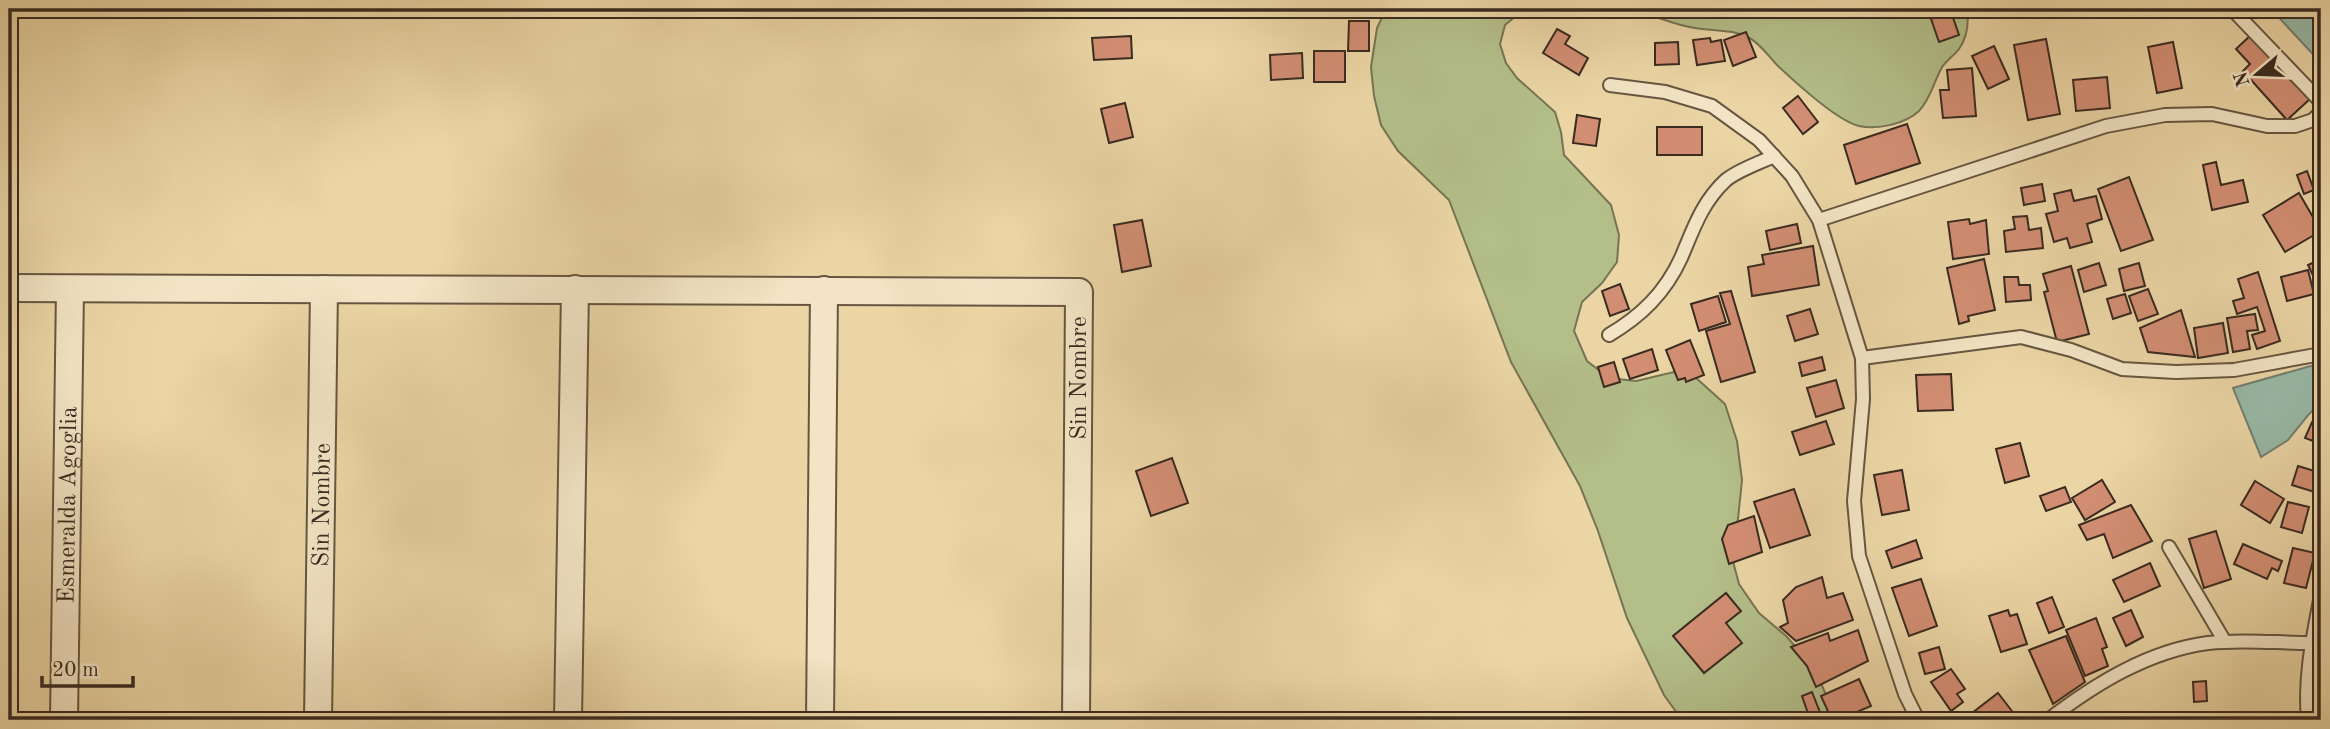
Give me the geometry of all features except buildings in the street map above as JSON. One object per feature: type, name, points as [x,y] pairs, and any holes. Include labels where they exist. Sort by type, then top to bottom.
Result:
[{"type":"street","name":"Sin Nombre","points":[[9,288],[1079,292],[1076,720]]},
{"type":"street","name":"Esmeralda Agoglia","points":[[64,720],[70,289]]},
{"type":"street","name":"Sin Nombre","points":[[318,720],[324,289]]},
{"type":"street","points":[[568,720],[575,289]]},
{"type":"street","points":[[820,720],[824,290]]},
{"type":"lane","points":[[2232,9],[2321,102]]},
{"type":"lane","points":[[1610,85],[1665,92],[1712,106],[1759,140],[1792,176],[1819,220],[1862,358],[1863,399],[1854,501],[1859,556],[1905,694],[1918,720]]},
{"type":"lane","points":[[1819,220],[2106,126],[2165,116],[2212,114],[2267,126],[2295,126],[2313,120],[2321,112]]},
{"type":"lane","points":[[1609,335],[1629,323],[1658,298],[1679,261],[1699,213],[1727,179],[1774,156]]},
{"type":"lane","points":[[1862,358],[2021,337],[2071,350],[2122,369],[2176,372],[2234,370],[2321,354]]},
{"type":"lane","points":[[2169,547],[2225,642]]},
{"type":"lane","points":[[2308,720],[2306,692],[2311,643],[2321,595]]},
{"type":"lane","points":[[2048,720],[2081,695],[2125,670],[2168,652],[2207,643],[2311,643]]},
{"type":"green space","points":[[1386,9],[1535,9],[1517,15],[1505,25],[1500,44],[1506,63],[1517,78],[1555,112],[1564,155],[1611,205],[1619,235],[1617,262],[1602,283],[1582,302],[1574,331],[1587,361],[1609,378],[1636,381],[1674,372],[1695,377],[1725,404],[1737,441],[1742,480],[1738,519],[1730,550],[1739,584],[1759,613],[1786,636],[1814,667],[1837,720],[1682,720],[1664,695],[1627,618],[1580,486],[1511,362],[1449,200],[1398,151],[1381,125],[1371,67],[1377,28]]},
{"type":"green space","points":[[1629,9],[1967,9],[1968,24],[1962,44],[1938,74],[1923,107],[1899,123],[1866,127],[1850,123],[1829,109],[1778,66],[1753,40],[1742,34],[1687,27]]},
{"type":"shaded area","points":[[2271,9],[2321,9],[2321,63]]},
{"type":"shaded area","points":[[2321,363],[2321,403],[2288,440],[2261,457],[2233,388]]}]
